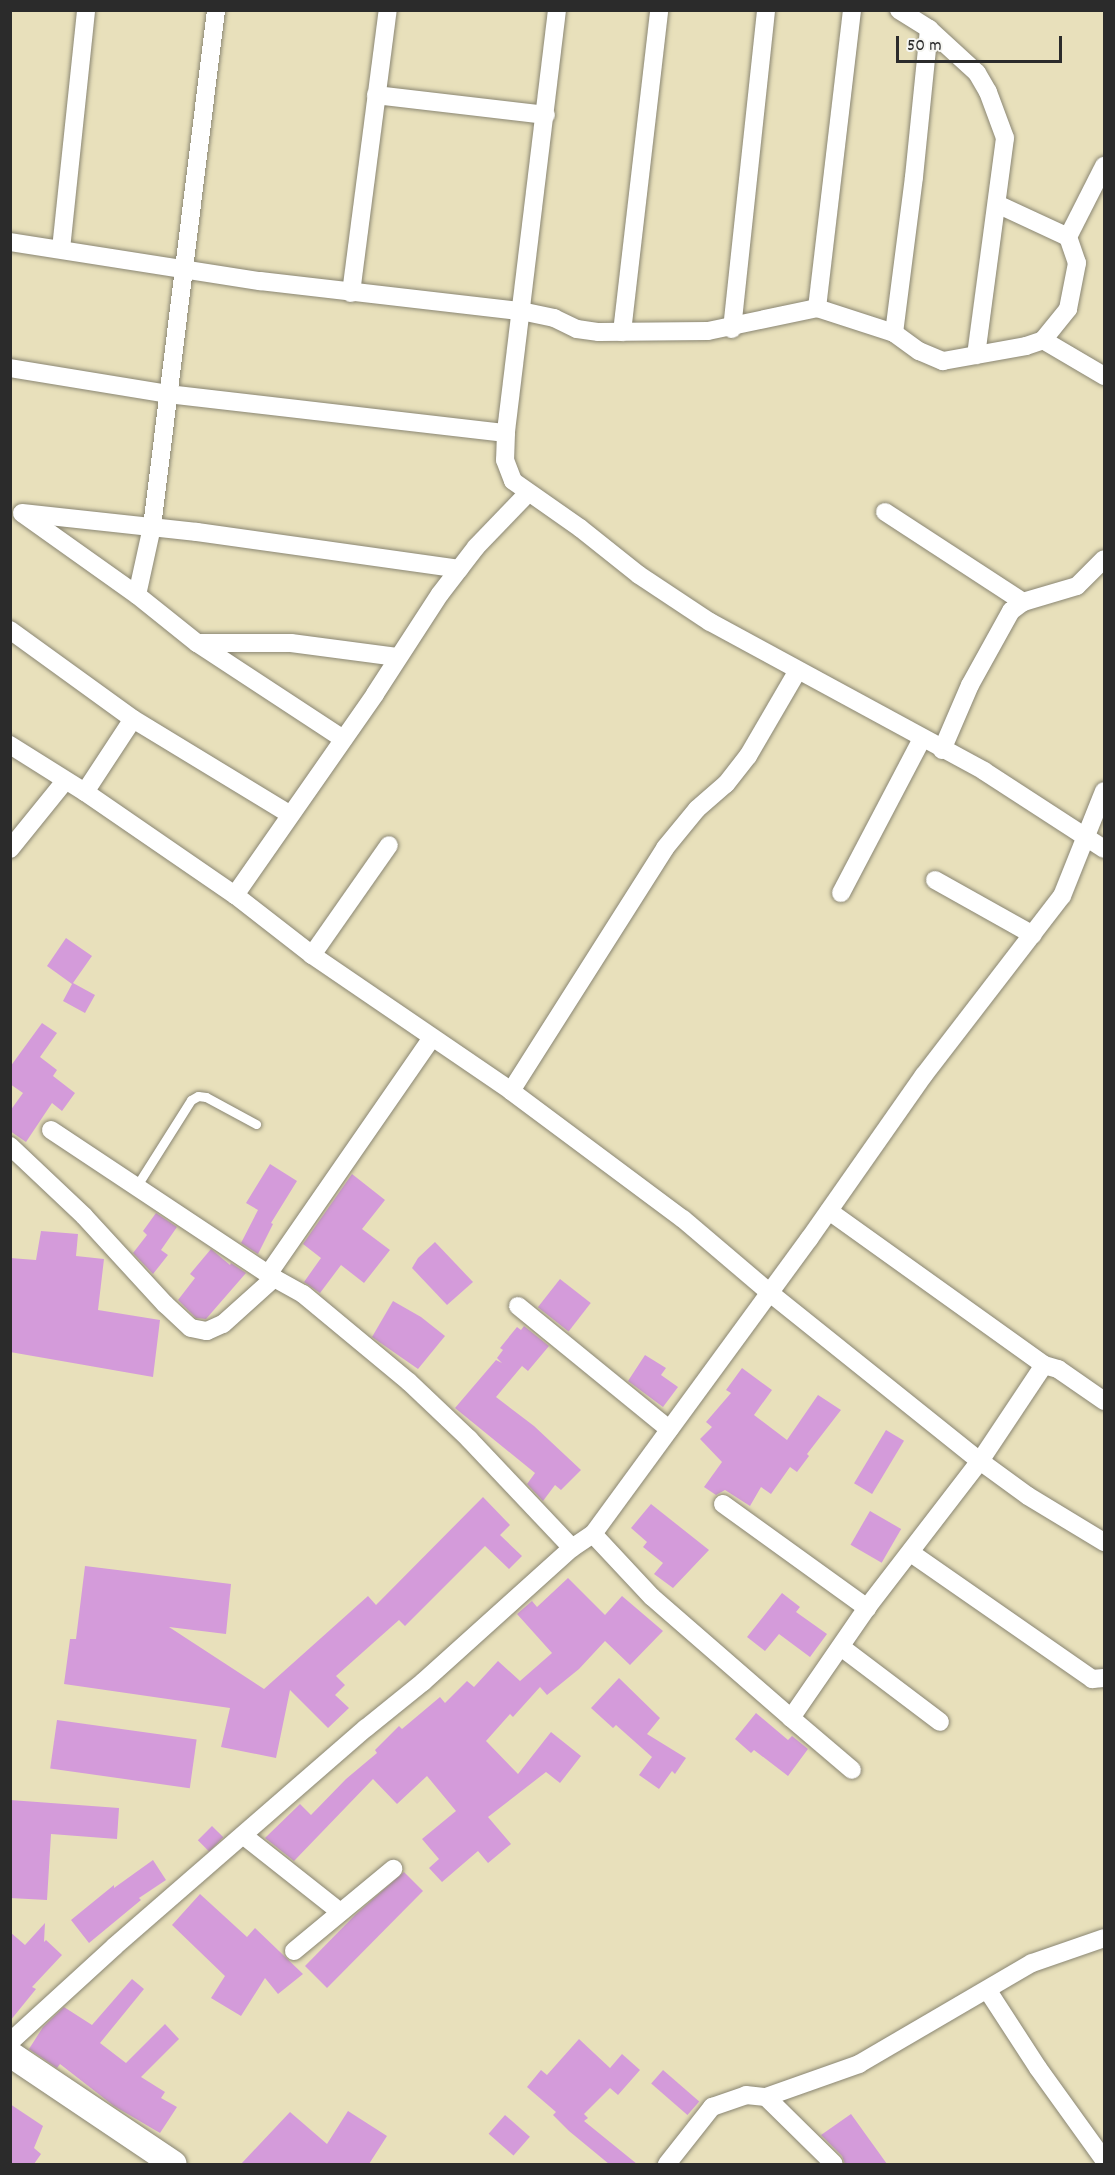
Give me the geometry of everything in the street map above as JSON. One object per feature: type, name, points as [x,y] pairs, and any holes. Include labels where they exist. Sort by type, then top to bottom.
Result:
[{"type":"main road","points":[[10,2054],[174,2164]]},
{"type":"street","points":[[62,249],[86,10]]},
{"type":"street","points":[[137,595],[152,527],[216,10]]},
{"type":"street","points":[[351,293],[388,10]]},
{"type":"street","points":[[557,10],[506,433],[505,460],[513,481],[528,494],[580,528],[674,600],[922,739],[984,771],[1104,849]]},
{"type":"street","points":[[622,332],[659,10]]},
{"type":"street","points":[[732,328],[766,10]]},
{"type":"street","points":[[817,308],[852,10]]},
{"type":"street","points":[[899,10],[929,29],[977,74],[1002,125],[1005,138],[976,355]]},
{"type":"street","points":[[894,333],[914,177],[929,29]]},
{"type":"street","points":[[376,95],[546,115]]},
{"type":"street","points":[[1068,237],[1104,166]]},
{"type":"street","points":[[10,242],[351,293],[521,311],[554,318],[577,329],[622,332],[708,332],[817,308],[894,333],[919,351],[943,361],[1026,346],[1043,340],[1062,319],[1073,291],[1077,263],[1068,237],[997,204]]},
{"type":"street","points":[[1043,340],[1094,368],[1104,376]]},
{"type":"street","points":[[10,368],[168,394],[506,433]]},
{"type":"street","points":[[235,895],[459,569],[476,547],[528,494]]},
{"type":"street","points":[[16,511],[459,569]]},
{"type":"street","points":[[16,511],[137,595],[197,643],[343,739]]},
{"type":"street","points":[[885,512],[1023,602]]},
{"type":"street","points":[[942,750],[995,638],[1011,611],[1023,602],[1077,586],[1104,559]]},
{"type":"street","points":[[10,630],[133,719],[289,814]]},
{"type":"street","points":[[197,643],[291,643],[397,657]]},
{"type":"street","points":[[512,1090],[665,848],[697,809],[726,784],[748,756],[798,670]]},
{"type":"street","points":[[85,792],[133,719]]},
{"type":"street","points":[[841,893],[922,739]]},
{"type":"street","points":[[10,745],[85,792],[235,895],[312,956],[512,1090],[683,1219],[770,1293],[980,1461],[1028,1496],[1104,1542]]},
{"type":"street","points":[[10,849],[65,781]]},
{"type":"street","points":[[10,2042],[101,1959],[572,1548],[593,1534],[770,1293],[918,1083],[1062,896],[1088,837],[1104,791]]},
{"type":"street","points":[[312,956],[389,845]]},
{"type":"street","points":[[935,880],[1033,935]]},
{"type":"street","points":[[10,1146],[84,1216],[165,1304],[191,1328],[207,1331],[223,1324],[271,1275],[432,1038]]},
{"type":"street","points":[[51,1130],[303,1294],[409,1382],[469,1439],[572,1548]]},
{"type":"street","points":[[829,1211],[1044,1365],[1058,1369],[1104,1401]]},
{"type":"street","points":[[518,1306],[669,1429]]},
{"type":"street","points":[[791,1718],[867,1608],[980,1461],[1044,1365]]},
{"type":"street","points":[[723,1504],[867,1608]]},
{"type":"street","points":[[593,1534],[652,1597],[852,1770]]},
{"type":"street","points":[[911,1553],[1092,1679],[1104,1678]]},
{"type":"street","points":[[841,1647],[940,1722]]},
{"type":"street","points":[[244,1836],[339,1911]]},
{"type":"street","points":[[294,1951],[339,1911],[393,1869]]},
{"type":"street","points":[[667,2164],[712,2107],[746,2095],[766,2097],[859,2064],[988,1991],[1032,1962],[1104,1938]]},
{"type":"street","points":[[988,1991],[1038,2068],[1104,2160]]},
{"type":"street","points":[[766,2097],[834,2164]]},
{"type":"lane","points":[[136,1187],[191,1100],[198,1096],[206,1097],[256,1124]]},
{"type":"building","points":[[66,938],[92,956],[73,983],[95,995],[85,1013],[63,1001],[72,984],[47,966]]},
{"type":"building","points":[[42,1023],[57,1033],[40,1057],[57,1070],[53,1076],[75,1093],[62,1111],[52,1103],[26,1142],[10,1131],[10,1111],[23,1093],[10,1084],[10,1067]]},
{"type":"building","points":[[270,1164],[297,1181],[271,1223],[273,1224],[258,1254],[241,1243],[258,1210],[246,1203]]},
{"type":"building","points":[[352,1174],[385,1200],[362,1229],[390,1250],[364,1283],[341,1265],[320,1293],[304,1282],[321,1258],[303,1244]]},
{"type":"building","points":[[156,1213],[177,1227],[161,1250],[168,1255],[153,1274],[133,1253],[147,1235],[143,1231]]},
{"type":"building","points":[[41,1231],[78,1234],[76,1256],[104,1259],[98,1310],[160,1320],[153,1377],[10,1352],[10,1258],[36,1260]]},
{"type":"building","points":[[435,1242],[473,1282],[447,1305],[412,1268],[418,1258]]},
{"type":"building","points":[[211,1249],[230,1265],[231,1263],[246,1273],[206,1319],[196,1318],[178,1300],[195,1278],[190,1274]]},
{"type":"building","points":[[560,1279],[591,1303],[569,1331],[538,1307]]},
{"type":"building","points":[[393,1301],[421,1317],[445,1336],[418,1369],[372,1337]]},
{"type":"building","points":[[524,1326],[549,1346],[528,1371],[522,1366],[496,1397],[534,1426],[581,1470],[561,1490],[555,1485],[543,1501],[527,1484],[535,1473],[455,1408],[496,1360],[502,1363],[497,1358],[503,1350],[500,1348],[517,1327],[521,1330]]},
{"type":"building","points":[[645,1355],[666,1368],[661,1375],[678,1387],[663,1407],[628,1381]]},
{"type":"building","points":[[742,1368],[772,1390],[754,1415],[787,1440],[818,1395],[841,1410],[807,1454],[809,1456],[797,1472],[790,1467],[771,1494],[761,1487],[750,1506],[725,1490],[716,1495],[704,1487],[722,1462],[700,1439],[712,1427],[706,1422],[731,1393],[726,1390]]},
{"type":"building","points":[[886,1430],[904,1441],[872,1494],[854,1483]]},
{"type":"building","points":[[483,1497],[510,1525],[500,1535],[522,1556],[509,1569],[485,1546],[405,1626],[399,1620],[336,1676],[345,1685],[335,1695],[349,1708],[328,1728],[290,1690],[276,1758],[221,1747],[230,1708],[64,1684],[70,1639],[76,1639],[85,1566],[231,1584],[226,1634],[169,1627],[264,1689],[368,1596],[376,1605]]},
{"type":"building","points":[[651,1504],[709,1550],[673,1588],[654,1574],[663,1563],[643,1547],[647,1542],[631,1528]]},
{"type":"building","points":[[870,1511],[901,1529],[882,1563],[850,1545]]},
{"type":"building","points":[[568,1578],[605,1615],[622,1596],[663,1631],[630,1665],[605,1641],[579,1669],[547,1695],[540,1687],[513,1717],[510,1714],[486,1741],[518,1774],[551,1732],[581,1756],[560,1783],[546,1772],[488,1817],[511,1844],[488,1863],[478,1851],[442,1882],[429,1868],[439,1859],[422,1839],[456,1811],[427,1776],[397,1804],[373,1779],[294,1861],[265,1838],[300,1804],[311,1815],[346,1779],[377,1753],[375,1750],[399,1726],[402,1729],[440,1697],[445,1703],[467,1681],[474,1687],[498,1661],[520,1681],[552,1653],[517,1614],[532,1601],[537,1607]]},
{"type":"building","points":[[782,1593],[800,1607],[796,1612],[827,1634],[810,1657],[779,1634],[765,1651],[747,1637]]},
{"type":"building","points":[[619,1678],[660,1718],[647,1734],[686,1758],[675,1774],[672,1771],[659,1789],[639,1775],[652,1757],[616,1725],[613,1728],[591,1708]]},
{"type":"building","points":[[756,1713],[788,1740],[792,1736],[808,1749],[788,1776],[754,1750],[751,1753],[735,1739]]},
{"type":"building","points":[[57,1720],[197,1740],[190,1788],[50,1769]]},
{"type":"building","points":[[10,1800],[119,1808],[117,1839],[51,1834],[47,1900],[10,1898]]},
{"type":"building","points":[[212,1826],[223,1837],[209,1851],[198,1840]]},
{"type":"building","points":[[153,1860],[166,1880],[139,1898],[141,1900],[89,1943],[71,1920],[114,1885],[114,1888]]},
{"type":"building","points":[[404,1872],[423,1891],[327,1988],[305,1966],[355,1915]]},
{"type":"building","points":[[200,1894],[247,1937],[255,1928],[303,1974],[278,1994],[265,1978],[241,2016],[211,1998],[225,1976],[172,1925]]},
{"type":"building","points":[[45,1923],[44,1942],[46,1940],[62,1955],[32,1987],[36,1989],[10,2021],[10,1932],[25,1945]]},
{"type":"building","points":[[132,1979],[144,1989],[100,2043],[126,2063],[165,2024],[179,2039],[141,2077],[165,2092],[161,2098],[177,2107],[160,2133],[114,2106],[60,2064],[57,2068],[29,2049],[43,2027],[64,2007],[92,2025]]},
{"type":"building","points":[[579,2039],[610,2068],[622,2054],[640,2070],[618,2095],[610,2088],[584,2114],[588,2118],[584,2121],[637,2164],[609,2164],[569,2131],[553,2115],[556,2112],[527,2087],[541,2070],[547,2075]]},
{"type":"building","points":[[663,2070],[699,2101],[687,2115],[651,2084]]},
{"type":"building","points":[[10,2104],[43,2126],[34,2148],[41,2154],[34,2164],[10,2164]]},
{"type":"building","points":[[348,2111],[387,2136],[369,2164],[241,2164],[290,2112],[327,2144]]},
{"type":"building","points":[[851,2114],[887,2164],[845,2164],[842,2156],[821,2135]]},
{"type":"building","points":[[505,2115],[530,2137],[514,2156],[489,2134]]}]
